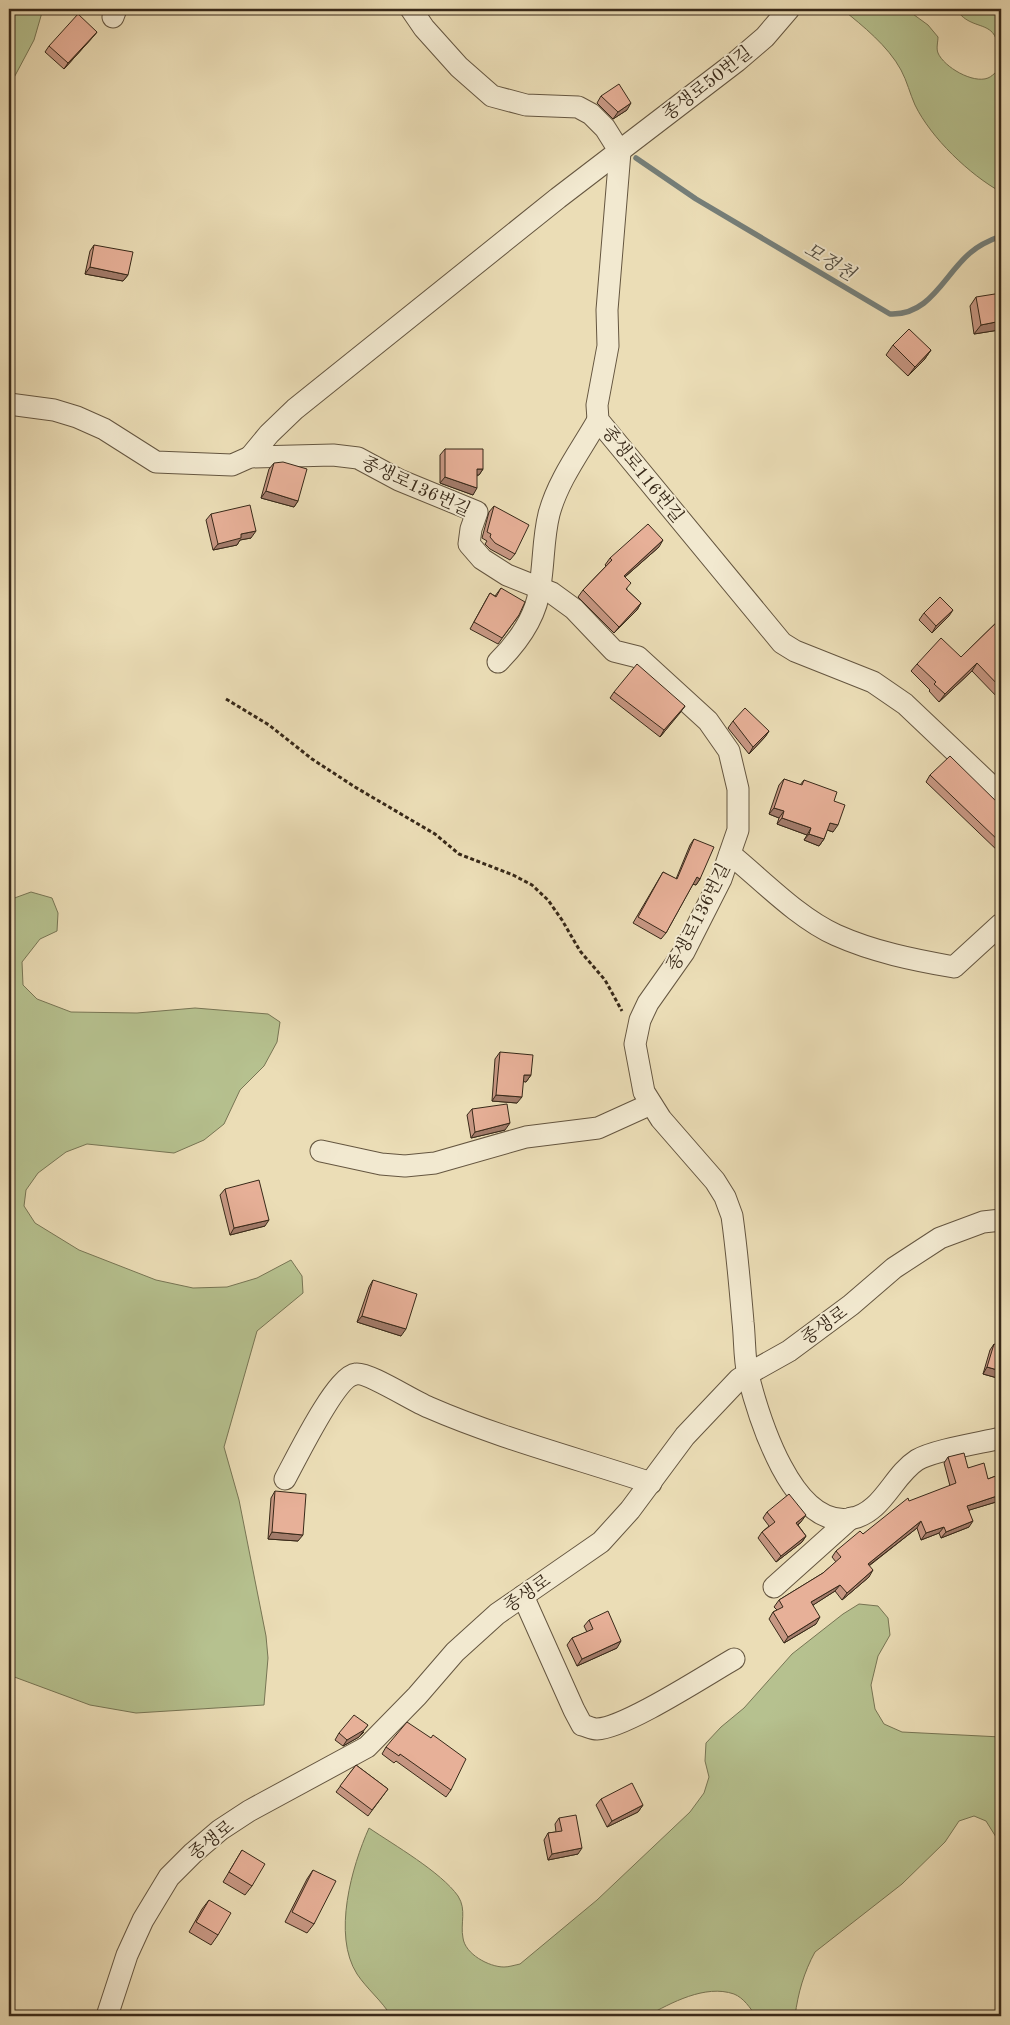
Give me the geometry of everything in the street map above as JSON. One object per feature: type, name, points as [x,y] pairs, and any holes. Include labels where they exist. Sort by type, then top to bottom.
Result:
[{"type":"street","points":[[411,9],[424,28],[459,68],[492,96],[526,105],[578,107],[591,114],[605,128],[620,152]]},
{"type":"street","name":"종생로50번길","points":[[250,457],[269,434],[309,398],[558,198],[737,61],[765,36],[789,9]]},
{"type":"street","name":"종생로116번길","points":[[620,152],[607,310],[608,346],[597,405],[598,420],[782,643],[795,652],[873,682],[905,704],[1001,795]]},
{"type":"street","name":"종생로136번길","points":[[9,404],[54,410],[77,417],[104,429],[156,462],[232,465],[250,457],[333,455],[358,458],[399,480],[477,512],[471,529],[470,544],[482,559],[507,575],[552,593],[574,609],[614,651],[638,657],[708,721],[729,751],[738,789],[738,830],[721,879],[684,952],[648,1003],[640,1020],[635,1044],[644,1092],[661,1118],[715,1181],[725,1197],[732,1216],[747,1374],[772,1446],[792,1483],[810,1507],[824,1516],[837,1519],[851,1518]]},
{"type":"street","points":[[498,662],[516,644],[528,623],[540,589],[548,515],[556,494],[598,420]]},
{"type":"street","points":[[730,854],[815,923],[835,935],[900,957],[954,967],[1001,924]]},
{"type":"street","points":[[321,1151],[380,1164],[405,1166],[435,1163],[526,1136],[598,1128],[651,1104]]},
{"type":"street","name":"종생로","points":[[107,2016],[127,1955],[143,1920],[169,1877],[193,1853],[220,1830],[249,1811],[367,1747],[417,1696],[455,1652],[498,1614],[601,1542],[630,1510],[685,1436],[739,1378],[789,1351],[852,1305],[894,1268],[940,1238],[983,1222],[1001,1220]]},
{"type":"street","points":[[285,1479],[327,1403],[344,1379],[356,1374],[368,1375],[426,1406],[466,1423],[651,1483]]},
{"type":"street","points":[[774,1587],[851,1518],[868,1511],[886,1496],[915,1461],[929,1454],[1001,1438]]},
{"type":"street","points":[[523,1596],[582,1725],[596,1730],[615,1725],[638,1714],[734,1659]]},
{"type":"path","points":[[226,699],[270,725],[312,759],[348,783],[435,834],[460,854],[513,875],[532,885],[548,900],[580,950],[605,980],[619,1003],[635,1044]]},
{"type":"green space","points":[[9,9],[43,9],[34,40],[9,87]]},
{"type":"green space","points":[[842,9],[906,9],[928,25],[938,37],[938,53],[946,64],[967,76],[982,79],[989,77],[997,71],[998,52],[996,40],[992,32],[963,17],[956,9],[1001,9],[1001,192],[964,166],[941,143],[922,118],[896,61],[874,37]]},
{"type":"green space","points":[[31,892],[52,898],[58,913],[57,931],[40,939],[22,962],[23,985],[37,999],[71,1012],[137,1013],[195,1008],[268,1014],[280,1022],[277,1042],[264,1066],[240,1090],[224,1124],[204,1140],[174,1153],[87,1144],[66,1152],[38,1173],[26,1190],[24,1206],[35,1223],[79,1250],[156,1280],[193,1288],[227,1287],[257,1278],[291,1260],[302,1276],[303,1293],[257,1331],[224,1447],[239,1500],[266,1636],[268,1658],[264,1705],[136,1713],[90,1705],[9,1675],[9,900]]},
{"type":"green space","points":[[859,1604],[878,1606],[888,1618],[890,1635],[878,1656],[871,1685],[875,1709],[884,1724],[902,1732],[1001,1737],[1001,1845],[986,1821],[974,1816],[959,1821],[945,1842],[902,1884],[815,1952],[802,1983],[795,2016],[756,2016],[738,1996],[712,1991],[689,1996],[647,2016],[391,2016],[357,1974],[350,1958],[346,1940],[345,1921],[347,1901],[356,1861],[369,1828],[429,1868],[458,1896],[463,1911],[463,1938],[468,1949],[473,1954],[492,1965],[506,1967],[520,1964],[597,1900],[690,1812],[704,1793],[709,1777],[705,1761],[706,1743],[721,1727],[744,1708],[792,1654],[843,1614]]},
{"type":"building","points":[[78,14],[97,32],[68,63],[49,46]]},
{"type":"building","points":[[619,84],[631,103],[618,112],[601,96]]},
{"type":"building","points":[[94,245],[133,252],[128,275],[90,267]]},
{"type":"building","points":[[1001,293],[1001,321],[981,325],[976,297]]},
{"type":"building","points":[[909,329],[931,350],[915,367],[893,345]]},
{"type":"building","points":[[445,449],[483,449],[483,469],[477,469],[477,488],[445,477]]},
{"type":"building","points":[[283,462],[307,469],[298,501],[266,491],[274,463]]},
{"type":"building","points":[[250,505],[256,531],[241,534],[241,538],[218,544],[211,514]]},
{"type":"building","points":[[494,506],[529,525],[515,554],[495,543],[490,537],[491,534],[487,532]]},
{"type":"building","points":[[648,524],[663,540],[624,576],[631,583],[626,589],[641,603],[619,627],[583,590],[612,560],[610,558]]},
{"type":"building","points":[[501,588],[525,602],[519,615],[502,638],[474,622],[490,593],[496,597]]},
{"type":"building","points":[[940,597],[953,610],[936,626],[924,613]]},
{"type":"building","points":[[1001,618],[1001,688],[977,663],[945,694],[934,684],[936,682],[917,664],[941,638],[961,657]]},
{"type":"building","points":[[637,664],[685,706],[664,730],[614,692]]},
{"type":"building","points":[[745,708],[769,731],[753,747],[733,721]]},
{"type":"building","points":[[950,756],[1001,806],[1001,843],[930,775]]},
{"type":"building","points":[[784,779],[802,785],[804,780],[837,792],[834,801],[845,805],[838,825],[830,823],[824,839],[809,834],[811,828],[782,818],[784,811],[774,808]]},
{"type":"building","points":[[694,839],[714,847],[700,879],[697,877],[666,933],[638,917],[663,872],[677,879]]},
{"type":"building","points":[[500,1052],[533,1055],[531,1075],[524,1075],[522,1097],[496,1095]]},
{"type":"building","points":[[507,1104],[510,1123],[475,1132],[472,1109]]},
{"type":"building","points":[[259,1180],[269,1220],[234,1228],[225,1189]]},
{"type":"building","points":[[373,1280],[417,1294],[406,1329],[362,1316]]},
{"type":"building","points":[[994,1344],[1001,1346],[1001,1371],[987,1367]]},
{"type":"building","points":[[964,1453],[968,1468],[984,1463],[988,1479],[1001,1474],[1001,1498],[1000,1495],[967,1506],[973,1521],[946,1532],[944,1527],[926,1533],[921,1521],[868,1564],[873,1570],[847,1593],[840,1585],[811,1602],[820,1617],[788,1637],[773,1612],[783,1607],[779,1600],[823,1573],[841,1557],[836,1551],[860,1531],[863,1534],[908,1498],[909,1501],[956,1483],[948,1457]]},
{"type":"building","points":[[275,1491],[306,1494],[303,1535],[272,1532]]},
{"type":"building","points":[[789,1494],[806,1515],[796,1523],[806,1536],[781,1556],[762,1532],[775,1522],[767,1512]]},
{"type":"building","points":[[608,1611],[621,1641],[582,1659],[572,1638],[593,1629],[589,1620]]},
{"type":"building","points":[[354,1715],[368,1725],[364,1730],[347,1740],[339,1733]]},
{"type":"building","points":[[407,1722],[431,1738],[433,1735],[466,1759],[451,1790],[400,1754],[399,1756],[386,1747]]},
{"type":"building","points":[[356,1765],[388,1789],[372,1810],[340,1786]]},
{"type":"building","points":[[632,1783],[643,1805],[612,1821],[601,1799]]},
{"type":"building","points":[[576,1815],[582,1848],[552,1854],[548,1833],[562,1831],[559,1818]]},
{"type":"building","points":[[242,1850],[265,1864],[252,1886],[229,1872]]},
{"type":"building","points":[[313,1870],[336,1881],[314,1924],[292,1912]]},
{"type":"building","points":[[209,1900],[231,1913],[218,1935],[196,1922]]},
{"type":"waterway","name":"모정천","points":[[636,158],[696,199],[890,314],[904,313],[926,301],[970,253],[985,243],[1001,236]]}]
